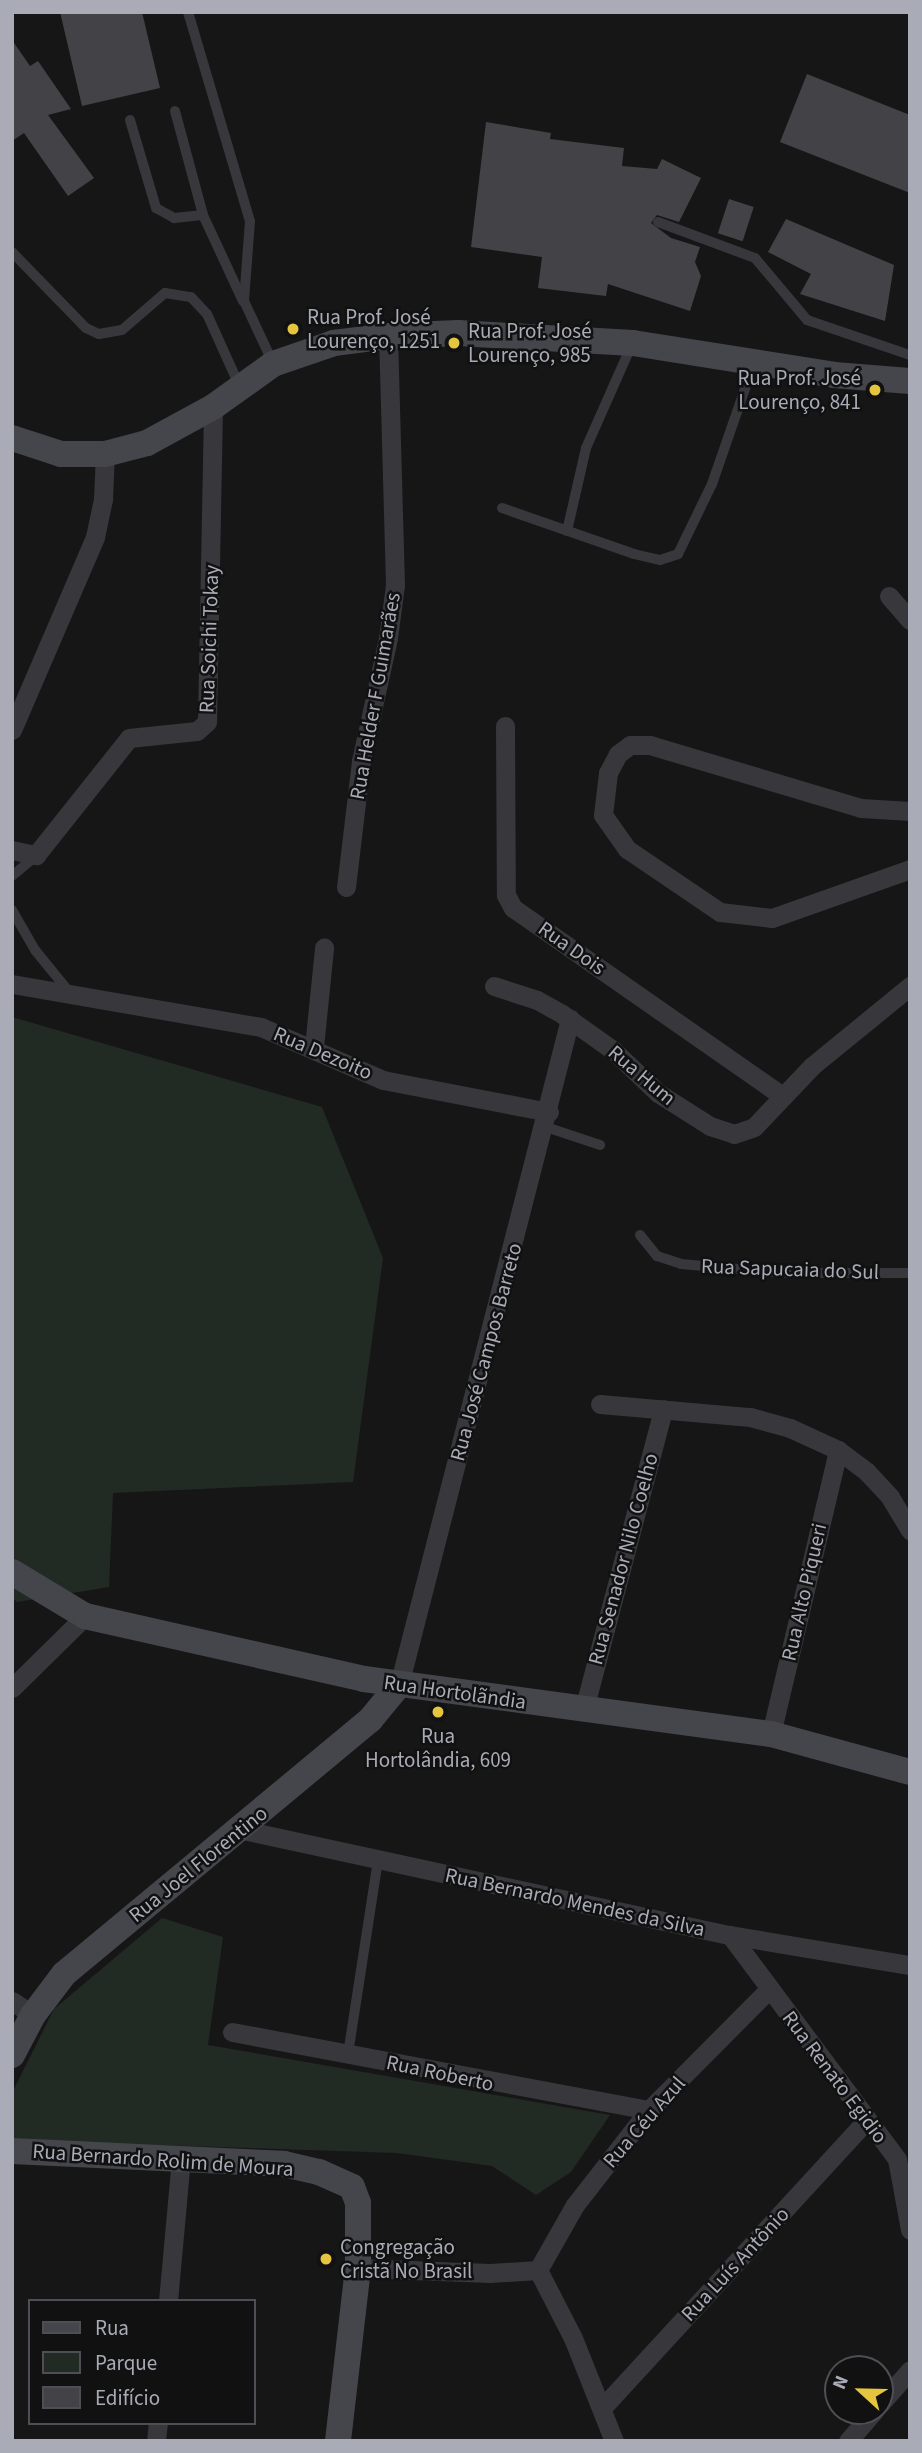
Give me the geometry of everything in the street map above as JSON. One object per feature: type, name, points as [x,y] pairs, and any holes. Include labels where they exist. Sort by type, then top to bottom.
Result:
[{"type":"street","points":[[12,438],[61,454],[104,454],[147,443],[213,407],[273,363],[334,343],[388,335],[458,333],[633,343],[834,375],[910,381]]},
{"type":"street","name":"Rua Helder F Guimarães","points":[[346,887],[361,761],[388,638],[395,585],[388,335]]},
{"type":"street","name":"Rua Soichi Tokay","points":[[36,855],[129,738],[197,730],[207,722],[213,407]]},
{"type":"street","points":[[12,730],[95,537],[103,499],[104,454]]},
{"type":"street","points":[[889,596],[910,620]]},
{"type":"street","name":"Rua Dois","points":[[505,726],[506,895],[513,908],[781,1096]]},
{"type":"street","points":[[909,813],[861,808],[650,745],[630,745],[608,773],[603,815],[627,849],[720,912],[772,918],[910,869]]},
{"type":"street","points":[[12,850],[36,855]]},
{"type":"street","points":[[314,1046],[324,948]]},
{"type":"street","name":"Rua Dezoito","points":[[12,984],[261,1027],[314,1046],[402,1085],[547,1119]]},
{"type":"street","name":"Rua Hum","points":[[494,986],[537,1000],[570,1019],[614,1051],[657,1093],[710,1126],[734,1134],[754,1127],[781,1096],[910,986]]},
{"type":"street","name":"Rua José Campos Barreto","points":[[399,1685],[547,1119],[570,1019]]},
{"type":"street","points":[[600,1404],[750,1418],[790,1428],[838,1450],[891,1497],[910,1530]]},
{"type":"street","name":"Rua Senador Nilo Coelho","points":[[584,1709],[663,1409]]},
{"type":"street","name":"Rua Alto Piqueri","points":[[771,1734],[838,1450]]},
{"type":"street","name":"Rua Hortolãndia","points":[[12,1572],[85,1616],[399,1685],[771,1734],[910,1772]]},
{"type":"street","points":[[12,1688],[85,1616]]},
{"type":"street","name":"Rua Joel Florentino","points":[[12,2055],[23,2008],[101,1941],[243,1830],[370,1720],[399,1685]]},
{"type":"street","name":"Rua Bernardo Mendes da Silva","points":[[243,1830],[730,1935],[910,1965]]},
{"type":"street","name":"Rua Renato Egidio","points":[[730,1935],[768,1990],[867,2120],[904,2160],[910,2231]]},
{"type":"street","name":"Rua Céu Azul","points":[[538,2270],[575,2205],[649,2110],[768,1990]]},
{"type":"street","name":"Rua Roberto","points":[[232,2032],[649,2110]]},
{"type":"street","name":"Rua Luís Antônio","points":[[602,2408],[867,2120]]},
{"type":"street","name":"Rua Bernardo Rolim de Moura","points":[[12,2151],[284,2164],[319,2172],[352,2187],[358,2203],[358,2268]]},
{"type":"street","points":[[168,2299],[181,2157]]},
{"type":"street","points":[[338,2441],[358,2268],[490,2273],[538,2270],[602,2408],[614,2441]]},
{"type":"street","points":[[894,2388],[910,2370]]},
{"type":"street","points":[[848,2441],[862,2425]]},
{"type":"lane","points":[[188,12],[250,221],[244,301]]},
{"type":"lane","points":[[175,111],[203,215],[273,363]]},
{"type":"lane","points":[[130,120],[156,208],[167,218],[203,215]]},
{"type":"lane","points":[[658,222],[755,258],[807,320],[910,355]]},
{"type":"lane","points":[[12,252],[86,328],[99,334],[122,330],[165,293],[191,296],[206,314],[240,388]]},
{"type":"lane","points":[[566,531],[586,447],[633,343]]},
{"type":"lane","points":[[502,508],[656,559],[678,555],[712,484],[755,361]]},
{"type":"lane","points":[[12,876],[36,855]]},
{"type":"lane","points":[[12,911],[35,950],[73,996]]},
{"type":"lane","points":[[547,1119],[600,1145]]},
{"type":"lane","name":"Rua Sapucaia do Sul","points":[[640,1235],[657,1256],[681,1264],[783,1273],[910,1273]]},
{"type":"lane","points":[[348,2054],[377,1860]]},
{"type":"green space","points":[[12,1017],[322,1107],[383,1258],[353,1482],[113,1493],[109,1587],[17,1602],[12,1598]]},
{"type":"green space","points":[[162,1918],[223,1937],[208,2045],[610,2115],[571,2172],[536,2195],[492,2166],[397,2153],[12,2140],[12,2093],[54,2009]]},
{"type":"building","points":[[60,12],[142,12],[160,88],[82,106]]},
{"type":"building","points":[[12,40],[30,66],[38,61],[71,109],[48,115],[94,178],[68,196],[24,133],[12,141]]},
{"type":"building","points":[[807,74],[910,115],[910,193],[780,142]]},
{"type":"building","points":[[486,122],[551,133],[550,139],[624,148],[622,166],[657,169],[662,159],[701,178],[679,222],[657,215],[651,223],[671,238],[700,247],[695,262],[701,276],[690,311],[608,284],[606,296],[538,288],[542,257],[471,247]]},
{"type":"building","points":[[729,199],[754,207],[743,241],[718,233]]},
{"type":"building","points":[[786,219],[894,265],[885,321],[800,294],[811,274],[768,252]]},
{"type":"place","name":"Rua Prof. José Lourenço, 1251","points":[[293,329]]},
{"type":"place","name":"Rua Prof. José Lourenço, 985","points":[[454,343]]},
{"type":"place","name":"Rua Prof. José Lourenço, 841","points":[[875,390]]},
{"type":"place","name":"Rua Hortolândia, 609","points":[[438,1712]]},
{"type":"place","name":"Congregação Cristã No Brasil","points":[[326,2259]]}]
